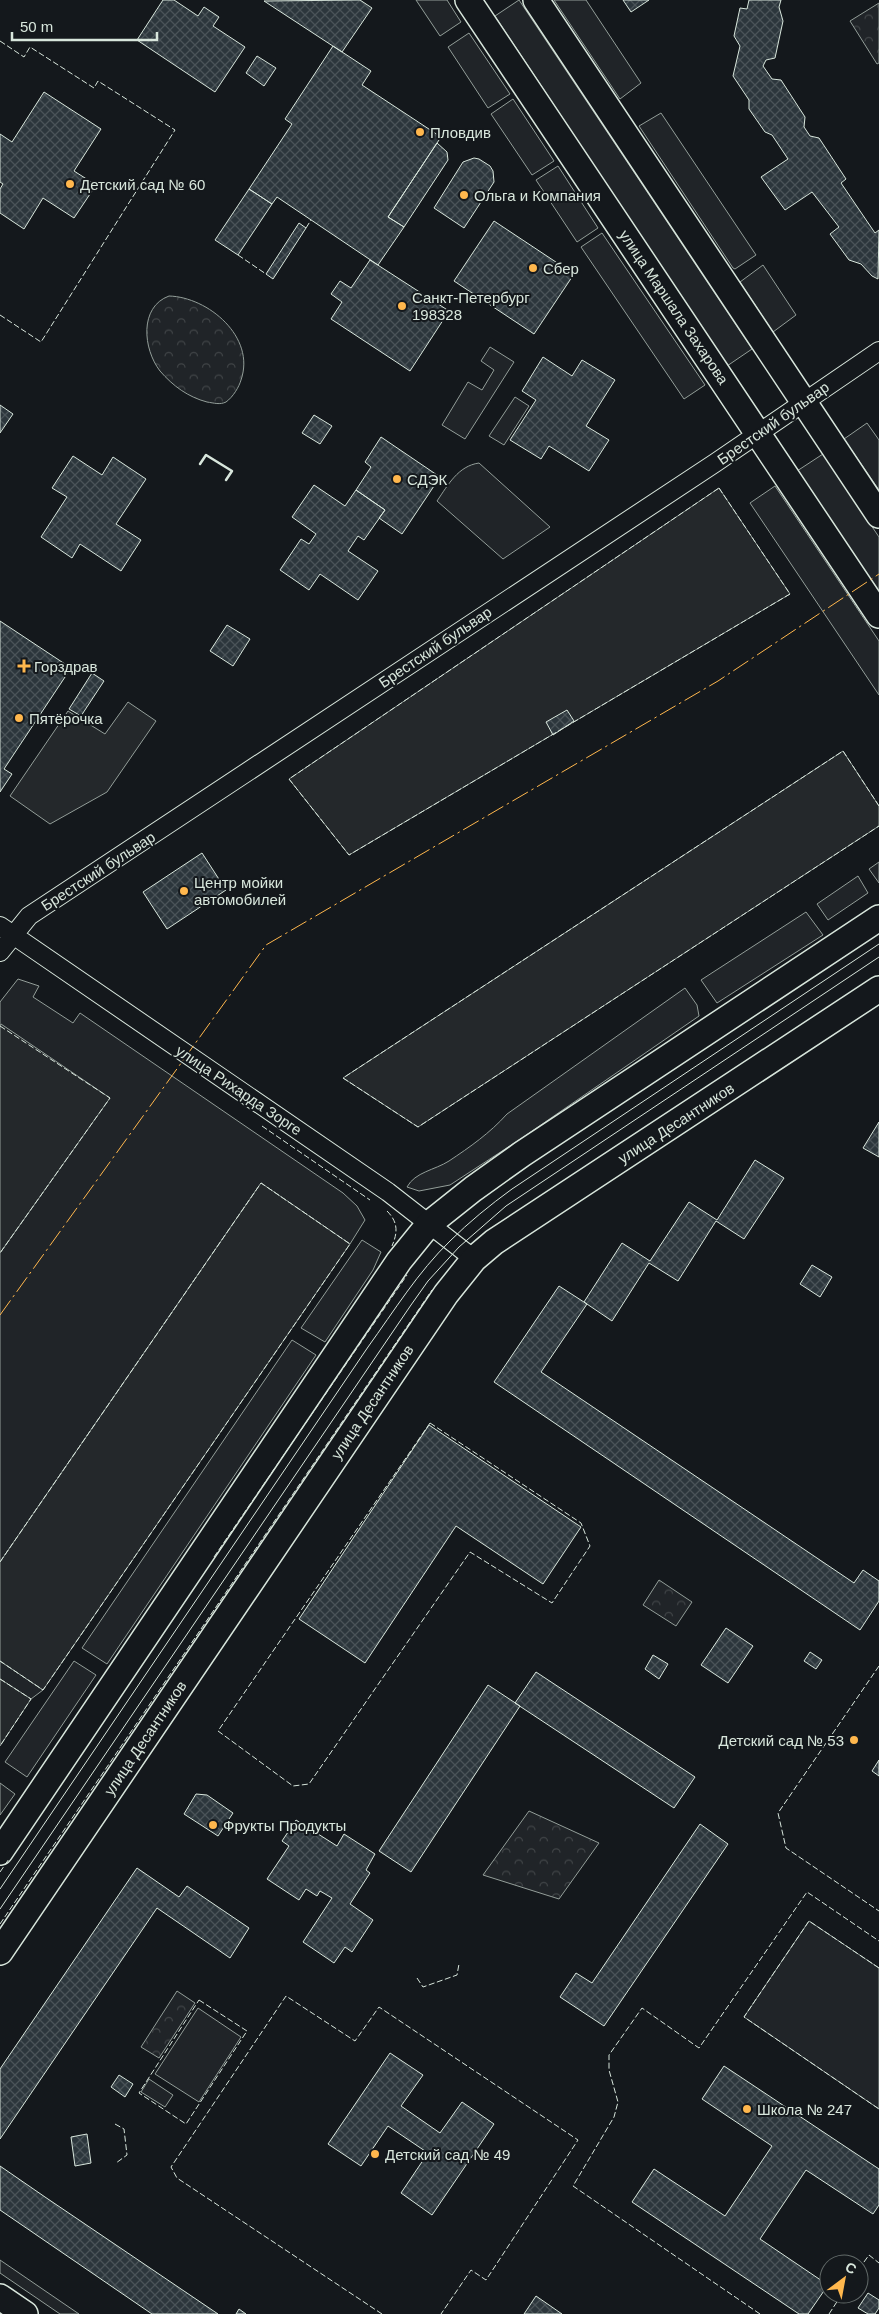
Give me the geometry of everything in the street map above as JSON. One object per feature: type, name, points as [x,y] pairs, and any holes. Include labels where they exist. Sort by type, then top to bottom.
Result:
[{"type":"street","name":"улица Маршала Захарова","points":[[468,0],[879,615]]},
{"type":"street","points":[[536,0],[879,515]]},
{"type":"street","name":"Брестский бульвар","points":[[0,952],[7,931],[758,434],[803,401],[879,351]]},
{"type":"street","points":[[0,1852],[399,1261],[429,1224],[473,1189],[522,1154],[879,918]]},
{"type":"street","name":"улица Рихарда Зорге","points":[[7,931],[388,1192],[474,1259]]},
{"type":"street","name":"улица Десантников","points":[[0,1952],[446,1294],[474,1259],[501,1237],[879,989]]},
{"type":"street","points":[[0,2297],[25,2314]]},
{"type":"green space","points":[[416,0],[447,0],[461,22],[440,36]]},
{"type":"green space","points":[[519,0],[752,349],[727,366],[495,16]]},
{"type":"green space","points":[[554,0],[586,0],[641,83],[620,99]]},
{"type":"green space","points":[[879,3],[879,63],[877,64],[850,21]]},
{"type":"green space","points":[[469,33],[510,94],[488,108],[448,47]]},
{"type":"green space","points":[[513,99],[554,161],[532,175],[491,114]]},
{"type":"green space","points":[[661,113],[756,255],[735,269],[639,126]]},
{"type":"green space","points":[[558,166],[598,228],[577,242],[536,180]]},
{"type":"green space","points":[[602,233],[705,385],[684,399],[581,247]]},
{"type":"green space","points":[[763,265],[796,315],[773,332],[740,282]]},
{"type":"green space","points":[[169,296],[184,298],[213,312],[225,322],[235,335],[242,349],[244,364],[239,386],[226,402],[219,404],[207,402],[187,394],[165,376],[154,362],[147,341],[148,319],[159,301]]},
{"type":"green space","points":[[490,347],[514,362],[465,439],[442,425],[468,382],[482,390],[494,370],[481,361]]},
{"type":"green space","points":[[515,397],[529,406],[504,445],[489,436]]},
{"type":"green space","points":[[867,423],[879,440],[879,490],[844,439]]},
{"type":"green space","points":[[823,454],[879,537],[879,594],[797,471]]},
{"type":"green space","points":[[479,463],[550,527],[503,559],[437,501],[459,472]]},
{"type":"green space","points":[[775,486],[879,641],[879,695],[750,503]]},
{"type":"green space","points":[[879,862],[879,883],[869,869]]},
{"type":"green space","points":[[858,876],[868,893],[828,920],[817,904]]},
{"type":"green space","points":[[806,912],[823,935],[717,1003],[701,980]]},
{"type":"green space","points":[[18,979],[39,986],[33,997],[73,1023],[80,1013],[343,1193],[357,1206],[365,1220],[350,1244],[261,1183],[0,1562],[0,1253],[109,1098],[0,1026],[0,1002]]},
{"type":"green space","points":[[685,988],[697,1005],[699,1016],[522,1138],[450,1185],[419,1191],[407,1187],[415,1178],[444,1164],[465,1150],[487,1134],[507,1114]]},
{"type":"green space","points":[[362,1240],[381,1252],[373,1270],[325,1342],[301,1328]]},
{"type":"green space","points":[[292,1340],[316,1355],[107,1664],[82,1648]]},
{"type":"green space","points":[[659,1580],[692,1602],[676,1626],[643,1605]]},
{"type":"green space","points":[[0,1661],[43,1690],[31,1699],[0,1679]]},
{"type":"green space","points":[[74,1661],[96,1675],[27,1777],[5,1762]]},
{"type":"green space","points":[[0,1783],[15,1794],[0,1815]]},
{"type":"green space","points":[[529,1811],[599,1843],[559,1899],[483,1875]]},
{"type":"green space","points":[[809,1921],[879,1968],[879,2109],[744,2017]]},
{"type":"green space","points":[[177,1991],[195,2003],[159,2058],[141,2047]]},
{"type":"green space","points":[[198,2008],[241,2037],[199,2102],[155,2074]]},
{"type":"green space","points":[[149,2079],[173,2095],[165,2107],[141,2092]]},
{"type":"green space","points":[[0,2260],[79,2314],[60,2314],[0,2273]]},
{"type":"shaded area","points":[[719,488],[790,594],[349,855],[289,779]]},
{"type":"shaded area","points":[[128,702],[156,721],[107,792],[50,824],[10,796],[68,711],[105,734]]},
{"type":"shaded area","points":[[843,751],[879,806],[879,826],[418,1127],[343,1078]]},
{"type":"shaded area","points":[[1,1024],[110,1098],[0,1253],[0,1026]]},
{"type":"shaded area","points":[[261,1183],[350,1244],[43,1690],[0,1661],[0,1562]]},
{"type":"shaded area","points":[[0,1679],[31,1699],[0,1746]]},
{"type":"building","points":[[163,0],[174,0],[198,16],[204,7],[219,17],[213,26],[245,47],[215,92],[137,40]]},
{"type":"building","points":[[360,0],[372,8],[342,52],[264,1]]},
{"type":"building","points":[[623,0],[649,0],[631,12]]},
{"type":"building","points":[[749,0],[781,0],[779,7],[783,21],[775,58],[766,60],[763,66],[772,79],[781,80],[805,117],[804,127],[810,136],[819,138],[846,179],[841,183],[875,233],[879,230],[878,279],[872,276],[861,264],[849,260],[830,234],[839,227],[812,192],[785,210],[761,177],[788,159],[772,135],[765,132],[749,109],[749,100],[733,76],[740,46],[734,36],[740,8],[747,9]]},
{"type":"building","points":[[333,46],[371,71],[362,85],[441,137],[388,217],[404,227],[378,265],[277,197],[272,204],[249,189],[292,124],[285,119]]},
{"type":"building","points":[[257,56],[276,68],[264,86],[246,73]]},
{"type":"building","points":[[44,92],[101,129],[74,171],[96,185],[74,218],[43,198],[24,229],[0,213],[0,189],[3,184],[0,182],[0,134],[12,142]]},
{"type":"building","points":[[437,143],[447,152],[448,160],[404,227],[388,217]]},
{"type":"building","name":"Ольга и Компания","points":[[474,158],[490,166],[493,171],[494,182],[464,228],[434,208],[463,162]]},
{"type":"building","points":[[249,189],[272,204],[238,255],[215,240]]},
{"type":"building","points":[[494,221],[574,274],[534,334],[454,281]]},
{"type":"building","points":[[299,223],[306,228],[273,279],[266,274]]},
{"type":"building","points":[[370,260],[449,311],[410,371],[331,319],[342,302],[331,294],[340,281],[351,288]]},
{"type":"building","points":[[543,357],[572,376],[582,360],[615,380],[586,426],[609,440],[589,471],[549,446],[541,459],[510,440],[536,400],[522,391]]},
{"type":"building","points":[[0,405],[13,414],[0,433]]},
{"type":"building","points":[[314,415],[332,426],[320,444],[302,433]]},
{"type":"building","points":[[381,437],[440,477],[402,534],[379,518],[385,510],[356,490],[371,467],[365,462]]},
{"type":"building","points":[[73,456],[102,475],[113,457],[146,479],[116,524],[141,540],[121,571],[80,544],[72,558],[41,537],[67,497],[52,488]]},
{"type":"building","points":[[314,485],[345,506],[356,490],[385,510],[364,540],[358,536],[348,551],[378,571],[358,600],[320,574],[309,590],[280,570],[301,539],[309,544],[316,534],[292,517]]},
{"type":"building","name":"Пятёрочка","points":[[0,621],[71,668],[4,769],[12,774],[0,792]]},
{"type":"building","points":[[227,625],[250,639],[233,666],[210,651]]},
{"type":"building","points":[[92,673],[104,681],[81,716],[69,709]]},
{"type":"building","points":[[567,710],[574,721],[553,735],[546,722]]},
{"type":"building","name":"Центр мойки автомобилей","points":[[202,853],[226,890],[167,929],[143,892]]},
{"type":"building","points":[[879,1122],[879,1157],[863,1148]]},
{"type":"building","points":[[755,1160],[784,1178],[744,1239],[716,1221],[678,1281],[649,1263],[612,1321],[584,1302],[622,1243],[650,1261],[689,1202],[717,1220]]},
{"type":"building","points":[[812,1265],[832,1277],[820,1297],[800,1284]]},
{"type":"building","points":[[559,1286],[587,1304],[541,1372],[854,1583],[863,1570],[879,1581],[879,1601],[860,1630],[494,1382]]},
{"type":"building","points":[[429,1425],[581,1527],[543,1584],[456,1526],[365,1663],[299,1619]]},
{"type":"building","points":[[726,1628],[753,1646],[728,1683],[701,1665]]},
{"type":"building","points":[[810,1652],[822,1660],[816,1669],[804,1661]]},
{"type":"building","points":[[653,1655],[668,1664],[659,1679],[645,1669]]},
{"type":"building","points":[[536,1672],[695,1777],[674,1808],[515,1703]]},
{"type":"building","points":[[488,1685],[520,1706],[411,1872],[379,1851]]},
{"type":"building","points":[[879,1760],[879,1776],[872,1771]]},
{"type":"building","name":"Фрукты Продукты","points":[[196,1794],[207,1795],[233,1813],[218,1836],[184,1814]]},
{"type":"building","points":[[296,1820],[337,1846],[344,1834],[375,1854],[366,1870],[370,1873],[350,1904],[373,1920],[352,1952],[345,1947],[334,1963],[303,1942],[332,1898],[320,1891],[317,1896],[306,1889],[299,1900],[267,1879],[289,1846],[282,1841]]},
{"type":"building","points":[[700,1824],[728,1844],[604,2026],[560,1997],[576,1973],[592,1983]]},
{"type":"building","points":[[137,1868],[179,1897],[187,1886],[249,1928],[230,1958],[157,1908],[0,2139],[0,2069]]},
{"type":"building","points":[[390,2053],[423,2075],[401,2106],[440,2133],[462,2102],[494,2124],[432,2215],[401,2193],[428,2153],[388,2126],[361,2166],[328,2144]]},
{"type":"building","points":[[724,2066],[879,2169],[879,2205],[873,2214],[806,2170],[760,2239],[819,2279],[819,2298],[808,2314],[799,2314],[632,2202],[654,2169],[725,2216],[772,2146],[702,2099]]},
{"type":"building","points":[[119,2075],[133,2084],[125,2097],[111,2087]]},
{"type":"building","points":[[87,2134],[91,2163],[75,2166],[71,2137]]},
{"type":"building","points":[[0,2166],[218,2314],[152,2314],[0,2210]]},
{"type":"building","points":[[869,2294],[879,2300],[879,2308],[875,2314],[868,2314],[858,2308],[861,2304],[869,2304]]},
{"type":"building","points":[[536,2296],[562,2314],[524,2314]]},
{"type":"building","points":[[239,2309],[246,2314],[236,2314]]},
{"type":"tram line","points":[[0,1889],[368,1347],[407,1292],[438,1253],[472,1220],[512,1189],[879,944]]},
{"type":"tram line","points":[[0,1909],[411,1305],[428,1281],[459,1247],[506,1206],[879,957]]},
{"type":"fence","points":[[0,41],[24,57],[30,47],[94,88],[98,81],[175,130],[41,342],[0,315]]},
{"type":"fence","points":[[306,228],[311,220]]},
{"type":"fence","points":[[238,255],[266,274]]},
{"type":"fence","points":[[719,488],[790,594],[349,855],[289,779],[719,488]]},
{"type":"fence","points":[[879,806],[843,751],[343,1078],[418,1127],[879,826]]},
{"type":"fence","points":[[0,1026],[110,1098],[0,1253]]},
{"type":"fence","points":[[262,1126],[370,1200]]},
{"type":"fence","points":[[0,1562],[261,1183],[350,1244],[43,1690],[0,1661]]},
{"type":"fence","points":[[387,1211],[396,1227],[392,1246]]},
{"type":"fence","points":[[214,1557],[407,1275]]},
{"type":"fence","points":[[0,1924],[432,1290]]},
{"type":"fence","points":[[430,1423],[581,1523],[590,1546],[552,1603],[470,1552],[309,1784],[293,1786],[218,1731],[430,1423]]},
{"type":"fence","points":[[879,1666],[778,1813],[786,1848],[879,1911]]},
{"type":"fence","points":[[0,1679],[31,1699],[0,1746]]},
{"type":"fence","points":[[0,1872],[9,1859]]},
{"type":"fence","points":[[760,2314],[573,2186],[614,2117],[618,2102],[609,2070],[609,2055],[642,2008],[699,2048],[807,1892],[879,1941]]},
{"type":"fence","points":[[879,1968],[809,1921],[744,2017],[879,2109]]},
{"type":"fence","points":[[417,1978],[423,1987],[457,1975],[459,1964]]},
{"type":"fence","points":[[382,2314],[177,2178],[171,2167],[286,1996],[355,2041],[379,2007],[578,2140],[486,2280],[471,2270],[441,2314]]},
{"type":"fence","points":[[199,2000],[247,2031],[186,2124],[139,2093],[199,2000]]},
{"type":"fence","points":[[115,2124],[124,2129],[127,2155],[116,2163]]},
{"type":"fence","points":[[869,2255],[879,2263]]},
{"type":"fence","points":[[829,2314],[836,2304]]},
{"type":"wall","points":[[200,464],[206,455],[232,471],[226,480]]},
{"type":"power","points":[[0,1315],[266,945],[718,681],[879,574]]},
{"type":"place","name":"Пловдив","points":[[420,132]]},
{"type":"place","name":"Детский сад № 60","points":[[70,184]]},
{"type":"place","name":"Ольга и Компания","points":[[464,195]]},
{"type":"place","name":"Сбер","points":[[533,268]]},
{"type":"place","name":"Санкт-Петербург 198328","points":[[402,306]]},
{"type":"place","name":"СДЭК","points":[[397,479]]},
{"type":"place","name":"Горздрав","points":[[24,666]]},
{"type":"place","name":"Пятёрочка","points":[[19,718]]},
{"type":"place","name":"Центр мойки автомобилей","points":[[184,891]]},
{"type":"place","name":"Детский сад № 53","points":[[854,1740]]},
{"type":"place","name":"Фрукты Продукты","points":[[213,1825]]},
{"type":"place","name":"Школа № 247","points":[[747,2109]]},
{"type":"place","name":"Детский сад № 49","points":[[375,2154]]}]
